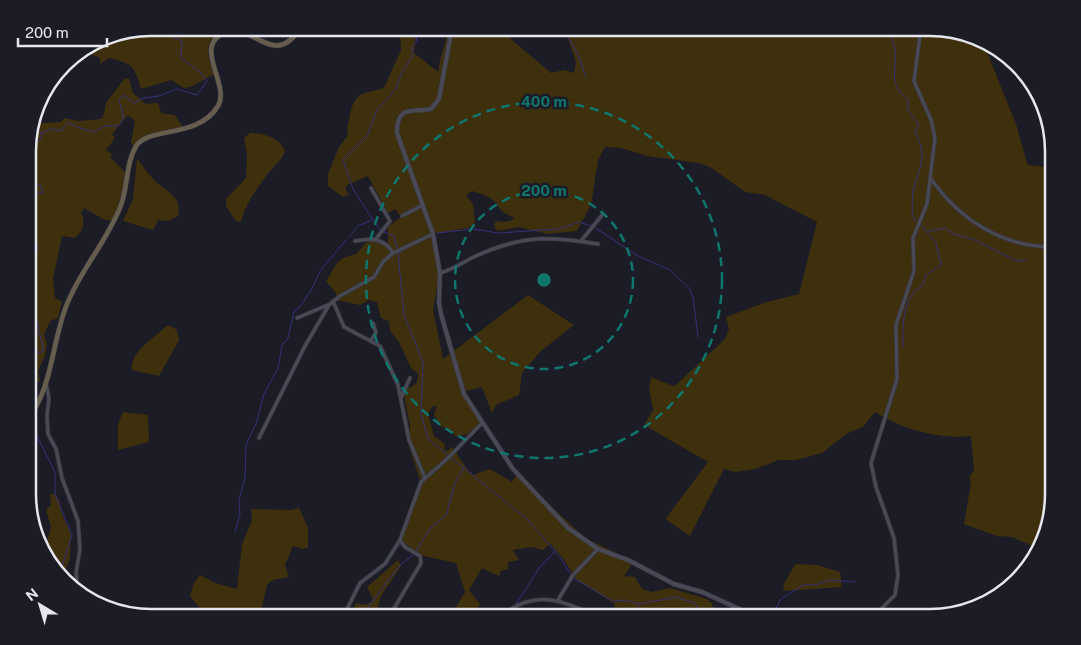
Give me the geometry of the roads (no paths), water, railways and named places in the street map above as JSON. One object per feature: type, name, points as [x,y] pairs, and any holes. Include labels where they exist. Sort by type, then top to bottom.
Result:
[{"type":"main road","points":[[36,403],[46,384],[67,305],[121,206],[131,159],[136,147],[148,136],[180,131],[201,121],[217,107],[221,87],[211,60],[211,50],[219,36]]},
{"type":"main road","points":[[246,36],[263,43],[281,45],[294,36]]},
{"type":"street","points":[[450,36],[445,58],[441,93],[436,105],[426,110],[410,109],[400,118],[397,125],[400,143],[433,234],[440,274],[439,303],[458,380],[482,423],[523,480],[568,528],[598,549],[628,560],[674,584],[716,598],[740,609]]},
{"type":"street","points":[[882,609],[895,595],[898,575],[894,538],[876,487],[871,463],[897,379],[896,325],[913,278],[915,267],[913,238],[927,204],[935,138],[934,127],[914,81],[920,36]]},
{"type":"street","points":[[931,179],[950,204],[973,223],[1010,240],[1045,246]]},
{"type":"street","points":[[371,188],[390,221],[375,240]]},
{"type":"street","points":[[402,216],[423,205]]},
{"type":"street","points":[[580,241],[603,214]]},
{"type":"street","points":[[259,438],[305,346],[329,305],[374,278],[384,262],[394,253],[433,234]]},
{"type":"street","points":[[440,274],[515,242],[551,237],[598,244]]},
{"type":"street","points":[[355,241],[375,240],[385,242],[394,253]]},
{"type":"street","points":[[333,301],[344,327],[380,346],[398,385],[409,440],[424,478]]},
{"type":"street","points":[[297,318],[329,305]]},
{"type":"street","points":[[370,340],[375,336],[373,323]]},
{"type":"street","points":[[401,398],[410,378]]},
{"type":"street","points":[[46,384],[49,398],[46,416],[48,434],[56,449],[62,478],[78,521],[80,549],[76,573],[77,582]]},
{"type":"street","points":[[347,609],[360,583],[385,564],[400,540],[419,486],[424,478],[449,457],[482,423]]},
{"type":"street","points":[[394,609],[421,563],[420,556],[405,547],[400,540]]},
{"type":"street","points":[[558,600],[572,577],[598,549]]},
{"type":"street","points":[[510,609],[526,601],[558,600],[579,609]]},
{"type":"waterway","points":[[37,142],[41,139],[42,133],[51,129],[61,131],[68,122],[94,132],[105,126],[118,126],[123,117],[119,100],[123,95],[134,103],[143,98],[159,96],[177,89],[197,95],[207,81],[201,73],[181,58],[182,41],[170,36]]},
{"type":"waterway","points":[[397,249],[394,236],[380,230],[353,189],[343,160],[367,136],[377,110],[396,89],[401,74],[413,55],[412,47],[417,41],[416,36]]},
{"type":"waterway","points":[[568,36],[579,57],[586,77]]},
{"type":"waterway","points":[[890,36],[895,47],[895,82],[901,94],[908,100],[908,110],[919,125],[915,132],[921,146],[922,160],[912,197],[912,215],[917,222]]},
{"type":"waterway","points":[[38,131],[42,133]]},
{"type":"waterway","points":[[36,163],[36,169]]},
{"type":"waterway","points":[[36,184],[41,186],[43,193],[36,194]]},
{"type":"waterway","points":[[349,237],[358,226],[372,220]]},
{"type":"waterway","points":[[437,233],[473,229],[498,233],[559,229],[579,222],[591,226]]},
{"type":"waterway","points":[[903,347],[903,323],[907,303],[914,292],[923,285],[926,275],[941,265],[936,243],[921,225]]},
{"type":"waterway","points":[[594,227],[636,255],[670,270],[689,288],[693,297],[698,337]]},
{"type":"waterway","points":[[929,231],[945,228],[954,234],[975,240],[1016,261],[1026,260]]},
{"type":"waterway","points":[[235,532],[240,514],[239,500],[245,478],[246,445],[257,421],[264,394],[278,369],[282,345],[288,338],[294,312],[312,289],[320,271],[346,240]]},
{"type":"waterway","points":[[36,241],[36,256]]},
{"type":"waterway","points":[[399,253],[408,247]]},
{"type":"waterway","points":[[398,253],[404,315],[423,362],[421,414],[428,439],[528,520],[560,557],[571,575]]},
{"type":"waterway","points":[[36,320],[38,322],[43,351],[39,353],[36,350]]},
{"type":"waterway","points":[[36,434],[55,472],[55,494],[72,535],[62,566]]},
{"type":"waterway","points":[[416,551],[431,527],[446,516],[455,483],[463,469]]},
{"type":"waterway","points":[[516,604],[540,567],[555,551]]},
{"type":"waterway","points":[[367,609],[399,566],[414,554]]},
{"type":"waterway","points":[[573,578],[613,601],[625,600],[639,604],[676,597],[694,603],[699,609]]},
{"type":"waterway","points":[[775,609],[781,599],[803,585],[815,585],[830,580],[855,582]]}]
